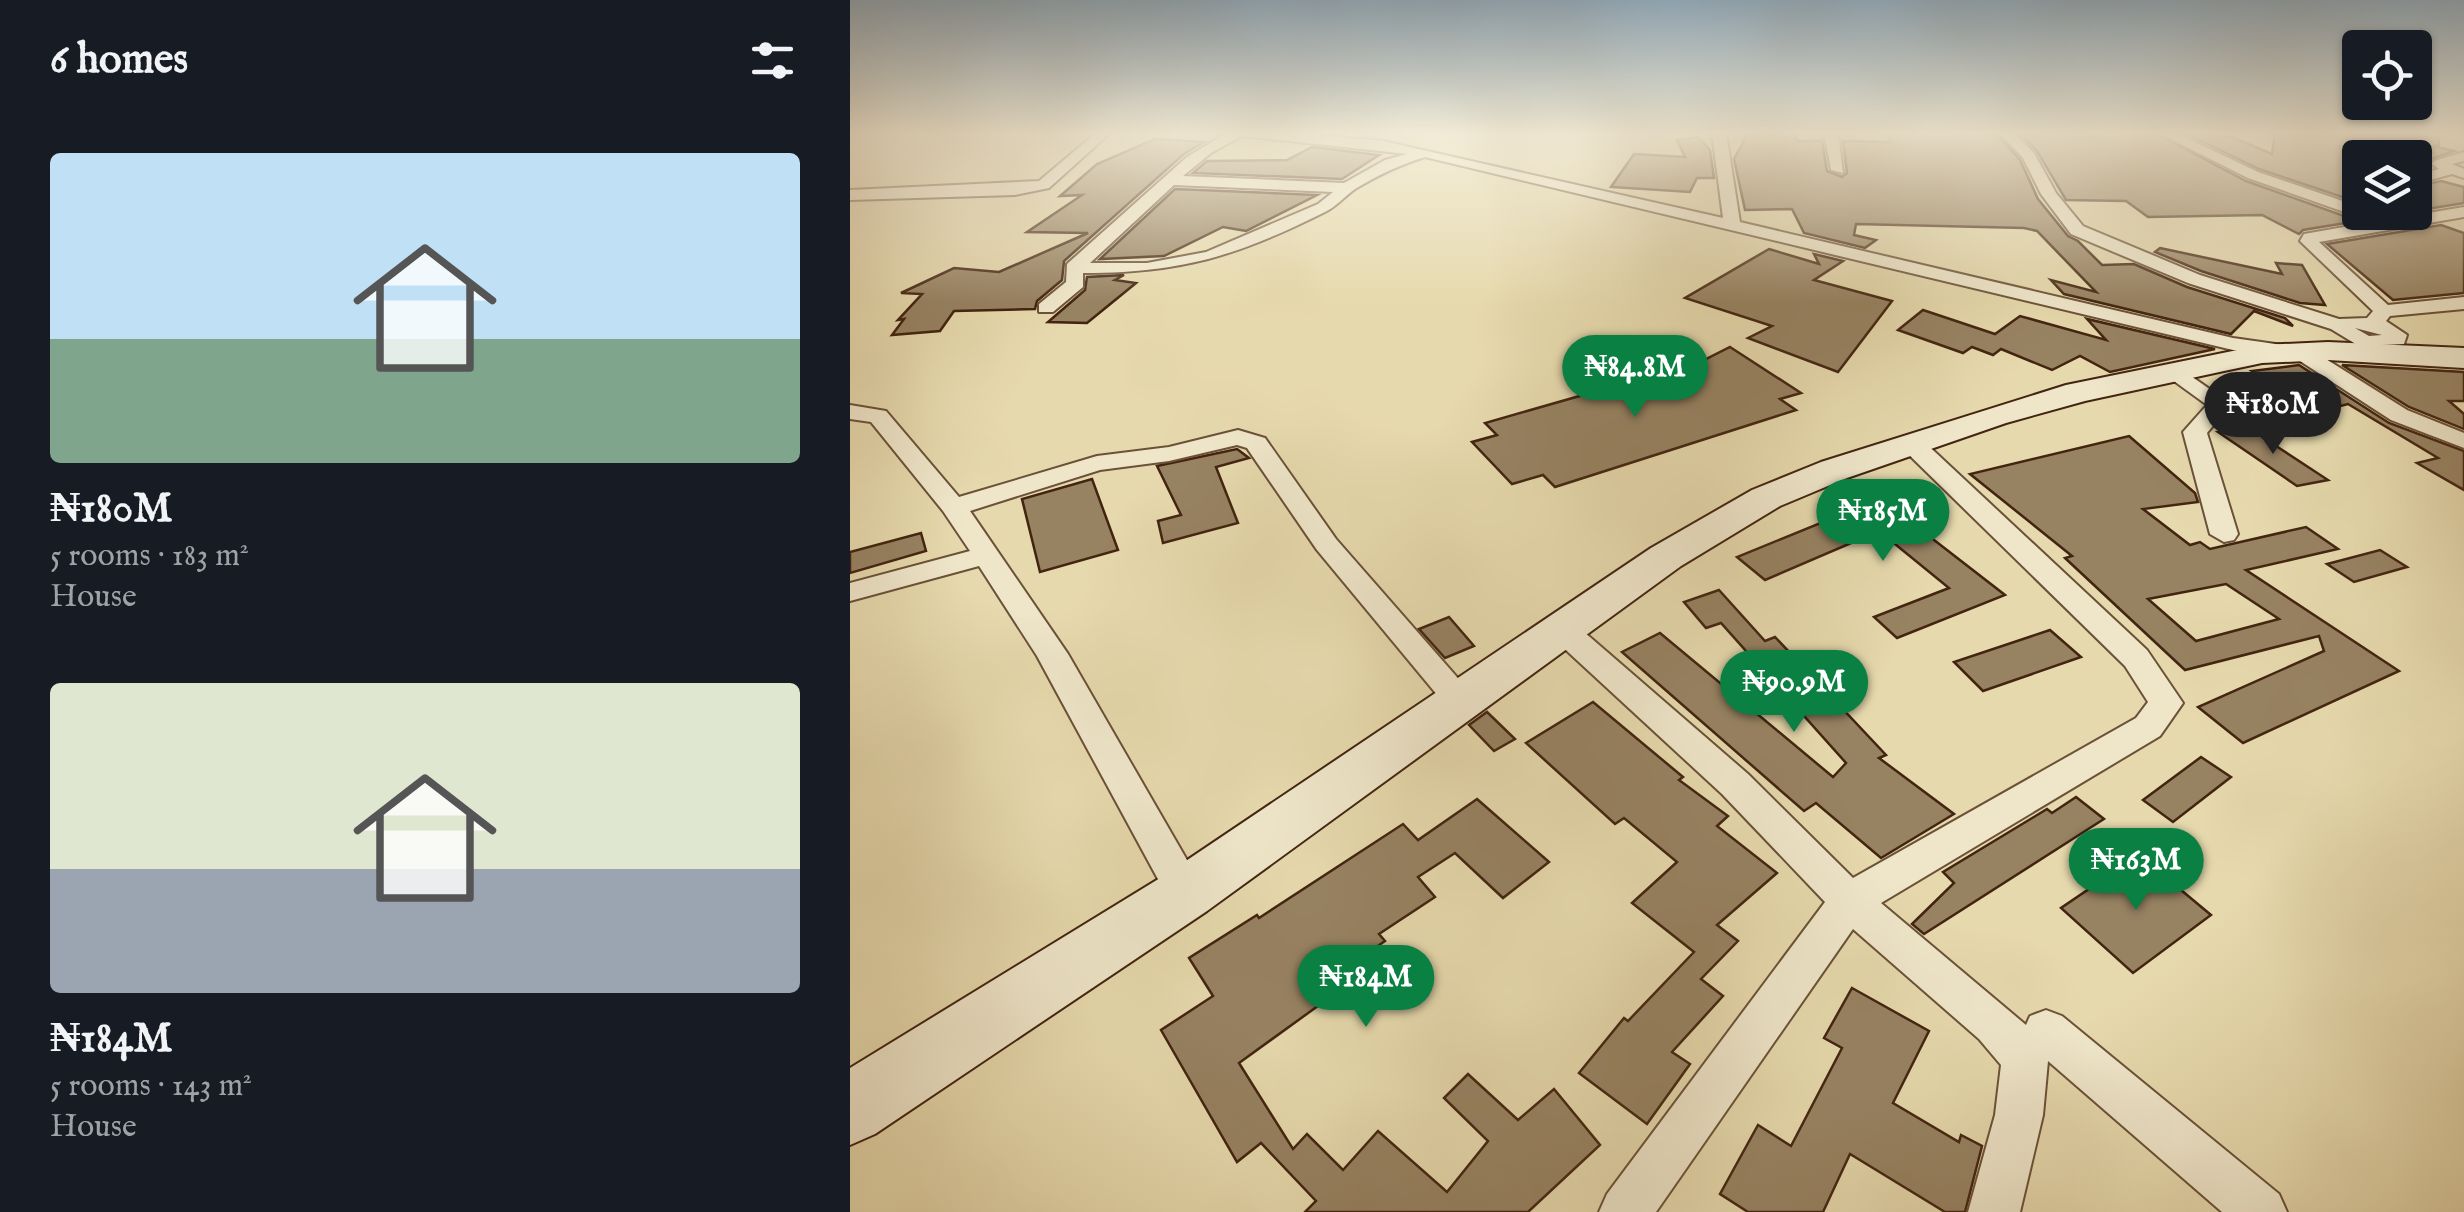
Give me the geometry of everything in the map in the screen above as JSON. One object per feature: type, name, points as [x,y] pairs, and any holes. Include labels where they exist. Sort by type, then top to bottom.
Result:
[{"type":"street","points":[[850,195],[1018,190]]},
{"type":"street","points":[[1073,268],[1159,190]]},
{"type":"street","points":[[1073,268],[1147,268],[1212,256],[1324,207],[1345,190]]},
{"type":"street","points":[[1583,190],[2232,344],[2348,334],[2460,358]]},
{"type":"street","points":[[1727,190],[1732,224]]},
{"type":"street","points":[[2046,190],[2076,230],[2194,279],[2348,334],[2386,343],[2397,340],[2460,358]]},
{"type":"street","points":[[2292,190],[2342,207]]},
{"type":"street","points":[[2309,197],[2342,192]]},
{"type":"street","points":[[2432,217],[2464,212]]},
{"type":"street","points":[[2351,230],[2308,241],[2348,334],[2400,415],[2464,442]]},
{"type":"street","points":[[1046,308],[1076,283],[1073,268]]},
{"type":"street","points":[[850,1109],[1186,893],[1716,526],[1817,477],[1911,443],[2078,392],[2262,354],[2464,303]]},
{"type":"street","points":[[2175,371],[2220,404],[2195,432],[2224,534]]},
{"type":"street","points":[[850,412],[878,416],[954,507],[1052,654],[1186,893]]},
{"type":"street","points":[[954,507],[1097,463],[1249,438],[1256,443],[1294,506],[1355,583],[1460,700]]},
{"type":"street","points":[[1625,1212],[1848,901],[2148,727],[2166,703],[2136,658],[1911,443]]},
{"type":"street","points":[[850,592],[985,556]]},
{"type":"street","points":[[1564,632],[1735,784],[1848,901],[1994,1024],[2025,1058],[2019,1115],[1994,1212]]},
{"type":"street","points":[[2046,1032],[2260,1212]]},
{"type":"building","points":[[1067,190],[1144,190],[1064,261],[1062,280],[1037,301],[1035,309],[954,311],[940,331],[892,335],[904,319],[898,320],[922,294],[901,293],[954,268],[999,272],[1088,233],[1027,232],[1082,195],[1060,196]]},
{"type":"building","points":[[1174,190],[1317,195],[1246,231],[1223,227],[1164,256],[1100,259]]},
{"type":"building","points":[[1741,190],[2034,190],[2068,236],[2102,265],[2134,264],[2187,287],[2285,318],[2293,326],[2254,311],[2231,334],[2064,294],[2051,280],[2096,292],[2037,231],[2024,228],[1856,224],[1854,235],[1876,240],[1865,248],[1804,233],[1792,209],[1745,210]]},
{"type":"building","points":[[2060,190],[2270,190],[2342,215],[2342,224],[2299,234],[2262,215],[2148,217],[2126,201],[2066,200]]},
{"type":"building","points":[[2320,190],[2342,190],[2342,197]]},
{"type":"building","points":[[2432,190],[2464,190],[2464,203],[2432,208]]},
{"type":"building","points":[[2441,225],[2464,233],[2464,293],[2393,300],[2327,244],[2432,230],[2432,226]]},
{"type":"building","points":[[2160,248],[2282,274],[2276,263],[2302,265],[2325,305],[2300,303],[2201,271],[2155,252]]},
{"type":"building","points":[[1769,249],[1819,264],[1814,254],[1843,261],[1814,280],[1892,301],[1838,372],[1748,338],[1772,326],[1685,298]]},
{"type":"building","points":[[1124,275],[1115,280],[1136,283],[1087,323],[1048,322],[1085,290],[1087,277]]},
{"type":"building","points":[[1923,310],[1995,334],[2020,316],[2106,340],[2087,319],[2215,349],[2110,372],[2080,356],[2052,370],[2001,349],[1993,355],[1972,347],[1963,353],[1898,330]]},
{"type":"building","points":[[1730,347],[1801,393],[1780,399],[1796,410],[1555,487],[1543,475],[1512,484],[1472,442],[1497,435],[1485,423],[1702,361]]},
{"type":"building","points":[[2299,365],[2389,423],[2464,451],[2464,490],[2417,463],[2438,458],[2348,404],[2286,420],[2237,393],[2273,384],[2252,371]]},
{"type":"building","points":[[2342,365],[2464,372],[2464,401],[2449,401],[2464,414],[2464,429],[2409,407]]},
{"type":"building","points":[[2247,427],[2328,480],[2297,486],[2218,432]]},
{"type":"building","points":[[2129,436],[2195,493],[2198,502],[2143,509],[2190,545],[2200,542],[2210,549],[2306,527],[2338,549],[2246,570],[2399,671],[2243,743],[2198,707],[2324,651],[2319,636],[2185,670],[2065,558],[2072,556],[1970,474]],"holes":[[[2226,584],[2279,619],[2196,641],[2148,599]]]},
{"type":"building","points":[[1237,449],[1249,458],[1216,467],[1238,523],[1163,543],[1158,521],[1181,515],[1157,466]]},
{"type":"building","points":[[1092,479],[1118,550],[1040,572],[1022,499]]},
{"type":"building","points":[[1877,500],[2005,595],[1897,638],[1874,617],[1949,588],[1879,531],[1765,580],[1737,557]]},
{"type":"building","points":[[921,533],[926,551],[850,573],[850,552]]},
{"type":"building","points":[[2380,550],[2407,567],[2354,582],[2327,564]]},
{"type":"building","points":[[1719,590],[1765,641],[1775,637],[1886,755],[1879,758],[1954,814],[1881,858],[1816,803],[1804,811],[1622,652],[1660,633],[1833,777],[1846,763],[1721,623],[1706,628],[1684,602]]},
{"type":"building","points":[[1449,617],[1474,646],[1445,658],[1419,629]]},
{"type":"building","points":[[2050,630],[2081,657],[1983,691],[1954,662]]},
{"type":"building","points":[[1593,702],[1683,777],[1679,780],[1728,816],[1717,826],[1777,873],[1717,925],[1738,941],[1701,979],[1723,996],[1672,1052],[1690,1064],[1647,1124],[1579,1073],[1624,1018],[1628,1021],[1694,952],[1632,903],[1677,862],[1624,818],[1615,824],[1526,743]]},
{"type":"building","points":[[1487,712],[1515,739],[1494,751],[1469,725]]},
{"type":"building","points":[[2201,757],[2231,777],[2173,822],[2143,800]]},
{"type":"building","points":[[2076,797],[2104,819],[1924,934],[1912,924],[1954,883],[1943,872],[2047,809],[2052,813]]},
{"type":"building","points":[[1477,799],[1549,862],[1503,898],[1455,853],[1418,877],[1435,897],[1379,934],[1385,941],[1312,991],[1322,1003],[1239,1063],[1293,1149],[1307,1134],[1343,1170],[1378,1131],[1447,1192],[1488,1141],[1444,1098],[1468,1074],[1518,1120],[1554,1089],[1600,1145],[1528,1212],[1305,1212],[1316,1201],[1261,1143],[1237,1162],[1161,1030],[1213,996],[1189,958],[1257,915],[1259,918],[1403,824],[1418,840]]},
{"type":"building","points":[[2139,855],[2211,915],[2133,973],[2061,908]]},
{"type":"building","points":[[1852,988],[1929,1031],[1893,1103],[1959,1142],[1961,1135],[1982,1146],[1965,1212],[1945,1212],[1850,1154],[1823,1212],[1748,1212],[1720,1194],[1758,1125],[1791,1146],[1842,1048],[1824,1038]]}]
